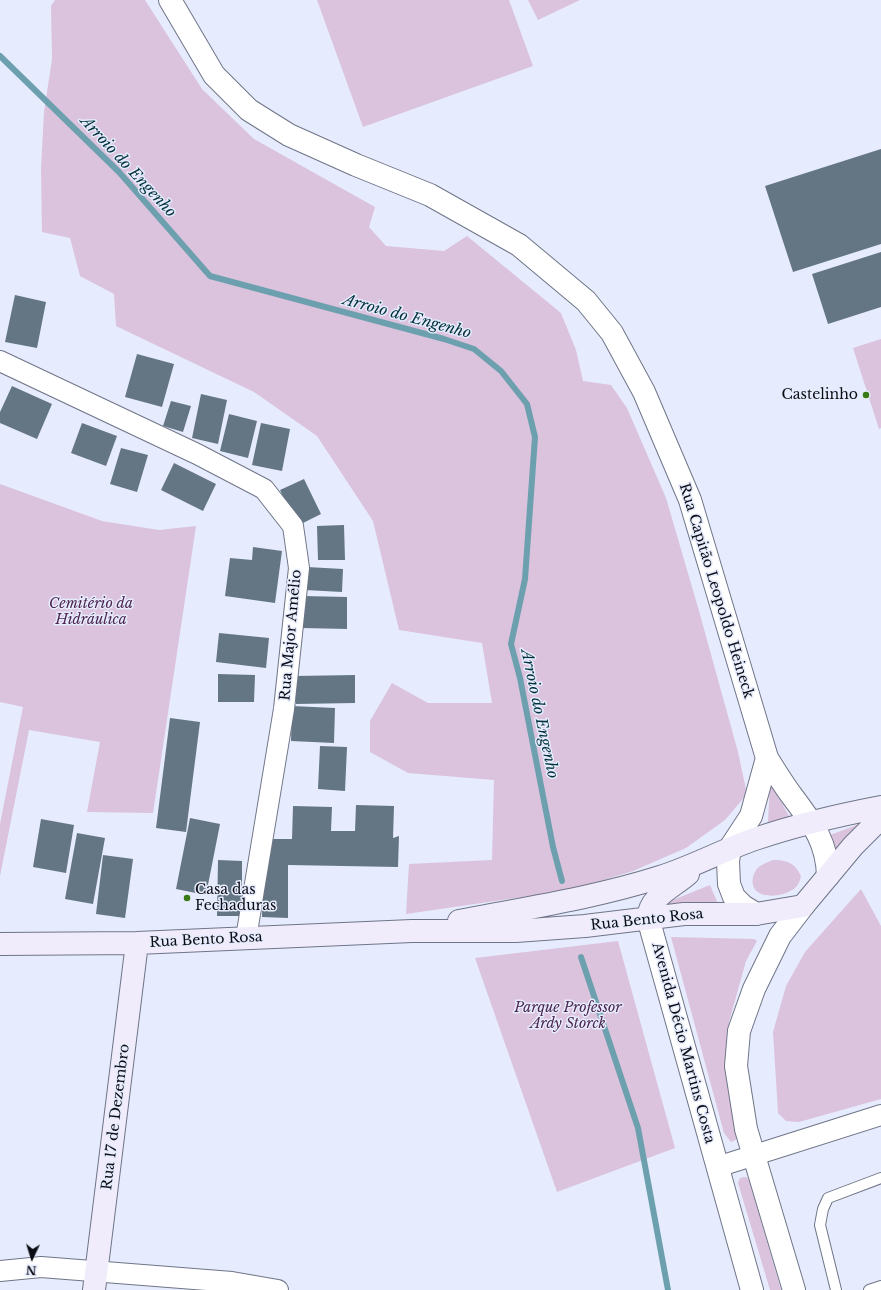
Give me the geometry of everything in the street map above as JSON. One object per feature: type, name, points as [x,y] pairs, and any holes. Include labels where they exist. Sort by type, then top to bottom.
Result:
[{"type":"main road","name":"Rua Bento Rosa","points":[[412,930],[515,910],[556,904],[610,892],[661,877],[707,857],[756,839],[841,815],[881,807]]},
{"type":"main road","points":[[803,906],[853,846],[881,818]]},
{"type":"main road","points":[[648,918],[649,909],[653,902],[707,857]]},
{"type":"main road","name":"Rua Bento Rosa","points":[[0,944],[137,943],[412,930],[516,931],[585,926],[684,914],[756,914],[803,906]]},
{"type":"main road","name":"Rua 17 de Dezembro","points":[[95,1281],[137,943]]},
{"type":"street","name":"Rua Capitão Leopoldo Heineck","points":[[170,0],[214,75],[249,110],[289,135],[356,165],[430,195],[519,245],[586,301],[612,333],[644,392],[690,500],[767,758],[812,823]]},
{"type":"street","name":"Rua Major Amélio","points":[[0,361],[197,454],[264,489],[293,526],[299,568],[284,709],[246,938]]},
{"type":"street","points":[[756,914],[743,906],[734,897],[729,884],[728,861],[730,848],[750,816],[767,758]]},
{"type":"street","points":[[812,823],[826,856],[828,876]]},
{"type":"street","points":[[794,1290],[746,1129],[736,1066],[739,1031],[754,988],[780,936],[803,906]]},
{"type":"street","name":"Avenida Décio Martins Costa","points":[[648,918],[752,1290]]},
{"type":"street","points":[[717,1167],[881,1115]]},
{"type":"street","points":[[0,1271],[41,1267],[95,1281],[232,1282],[278,1290]]},
{"type":"lane","points":[[836,1290],[820,1224],[823,1209],[828,1198],[881,1178]]},
{"type":"lane","points":[[869,1290],[881,1286]]},
{"type":"green space","points":[[55,0],[145,0],[202,89],[254,139],[375,207],[369,227],[386,246],[444,251],[467,236],[561,313],[576,350],[583,381],[611,385],[627,408],[666,498],[738,752],[747,794],[725,820],[686,848],[633,871],[571,890],[406,914],[409,864],[492,860],[494,780],[408,773],[370,752],[370,721],[392,683],[428,703],[492,703],[482,643],[399,630],[373,521],[317,436],[254,392],[116,326],[114,294],[80,276],[70,238],[42,232],[41,169],[44,112],[52,59],[51,6]]},
{"type":"green space","points":[[317,0],[509,0],[533,66],[363,127]]},
{"type":"green space","points":[[528,0],[580,0],[538,20]]},
{"type":"green space","points":[[881,339],[881,428],[879,429],[853,348]]},
{"type":"green space","name":"Cemitério da Hidráulica","points":[[0,484],[102,521],[159,530],[196,526],[153,813],[87,812],[100,742],[29,730],[0,876],[0,824],[23,707],[0,702]]},
{"type":"green space","points":[[770,781],[790,818],[771,824],[768,823]]},
{"type":"green space","points":[[868,821],[837,850],[829,838],[830,835]]},
{"type":"green space","points":[[773,860],[790,863],[796,868],[801,876],[798,885],[791,891],[784,894],[768,896],[761,894],[756,890],[753,885],[753,877],[758,868]]},
{"type":"green space","points":[[710,885],[718,904],[716,907],[663,904]]},
{"type":"green space","points":[[861,889],[881,926],[881,1099],[799,1122],[786,1121],[778,1113],[773,1032],[786,986],[805,952]]},
{"type":"green space","points":[[671,937],[754,939],[757,941],[746,961],[729,1022],[726,1044],[739,1138],[731,1142],[724,1133]]},
{"type":"green space","name":"Parque Professor Ardy Storck","points":[[618,941],[675,1148],[557,1192],[475,958]]},
{"type":"green space","points":[[744,1177],[749,1180],[781,1290],[770,1290],[738,1183],[740,1178]]},
{"type":"building","points":[[881,149],[881,244],[793,272],[765,186]]},
{"type":"building","points":[[881,252],[881,307],[828,324],[812,274]]},
{"type":"building","points":[[15,295],[46,302],[37,348],[5,342]]},
{"type":"building","points":[[137,354],[174,364],[162,407],[125,397]]},
{"type":"building","points":[[12,386],[52,404],[37,439],[0,423],[0,412]]},
{"type":"building","points":[[201,394],[227,400],[218,444],[192,438]]},
{"type":"building","points":[[171,401],[191,406],[183,432],[163,426]]},
{"type":"building","points":[[229,414],[257,421],[248,458],[220,451]]},
{"type":"building","points":[[82,423],[117,436],[106,466],[71,453]]},
{"type":"building","points":[[261,423],[290,429],[282,471],[252,465]]},
{"type":"building","points":[[121,448],[148,455],[137,492],[110,484]]},
{"type":"building","points":[[174,463],[216,484],[203,511],[161,490]]},
{"type":"building","points":[[304,479],[321,514],[297,526],[280,490]]},
{"type":"building","points":[[344,525],[345,560],[318,560],[317,526]]},
{"type":"building","points":[[253,547],[282,551],[275,603],[225,596],[230,558],[252,560]]},
{"type":"building","points":[[307,567],[343,569],[342,592],[305,590]]},
{"type":"building","points":[[303,596],[347,597],[347,629],[302,628]]},
{"type":"building","points":[[219,633],[269,638],[266,668],[216,662]]},
{"type":"building","points":[[218,674],[255,675],[254,702],[218,702]]},
{"type":"building","points":[[355,675],[355,703],[296,704],[295,676]]},
{"type":"building","points":[[292,706],[335,708],[334,743],[291,741]]},
{"type":"building","points":[[170,718],[200,722],[186,832],[156,828]]},
{"type":"building","points":[[320,746],[347,747],[345,791],[318,789]]},
{"type":"building","points":[[356,805],[394,806],[393,838],[399,836],[398,867],[288,865],[288,918],[262,917],[263,839],[292,839],[293,806],[332,807],[331,831],[355,831]]},
{"type":"building","points":[[190,818],[220,824],[206,895],[176,889]]},
{"type":"building","points":[[41,819],[74,825],[66,873],[33,867]]},
{"type":"building","points":[[77,833],[105,838],[93,904],[65,899]]},
{"type":"building","points":[[103,855],[133,859],[125,918],[96,914]]},
{"type":"building","points":[[218,860],[242,861],[242,916],[217,916]]},
{"type":"waterway","name":"Arroio do Engenho","points":[[0,56],[119,172],[210,276],[444,339],[474,349],[501,371],[527,404],[535,437],[525,579],[511,644],[520,678],[553,847],[562,881]]},
{"type":"waterway","points":[[581,957],[638,1128],[668,1290]]},
{"type":"place","name":"Castelinho","points":[[866,395]]},
{"type":"place","name":"Casa das Fechaduras","points":[[187,898]]}]
